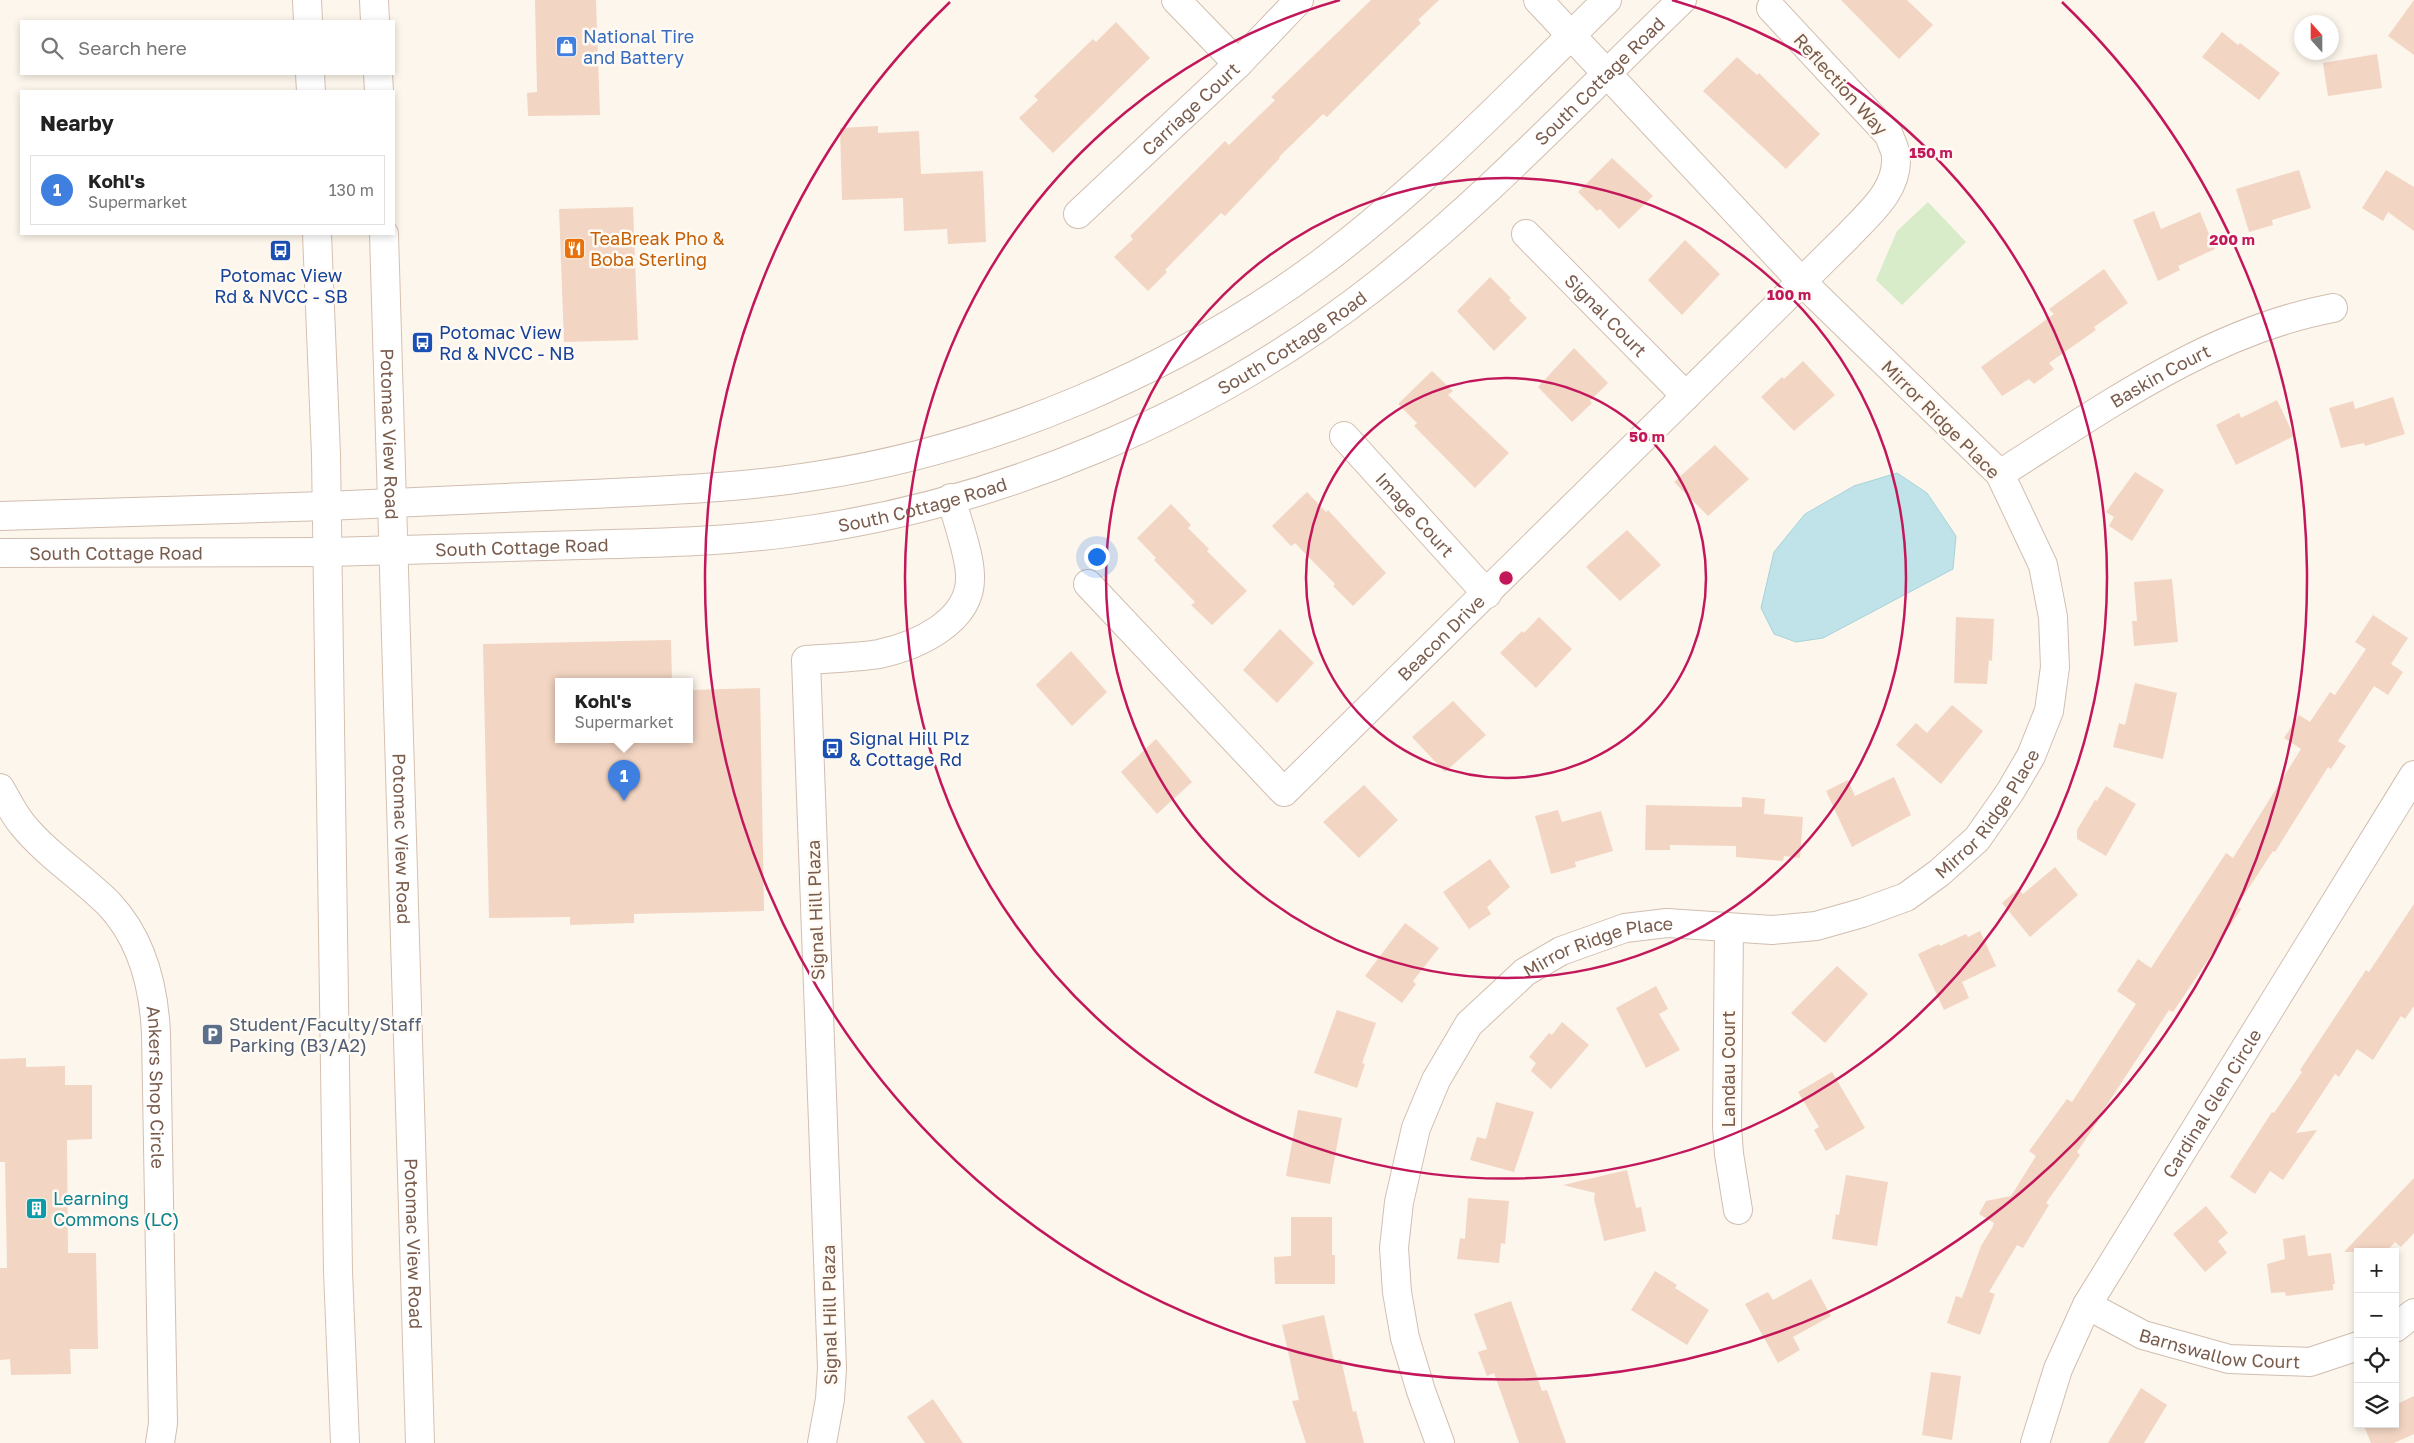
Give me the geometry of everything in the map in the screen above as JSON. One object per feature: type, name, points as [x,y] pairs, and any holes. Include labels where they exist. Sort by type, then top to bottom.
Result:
[{"type":"street","points":[[307,0],[308,20]]},
{"type":"street","points":[[374,0],[375,20]]},
{"type":"street","points":[[1176,0],[1238,64]]},
{"type":"street","name":"Carriage Court","points":[[1078,214],[1238,64],[1299,0]]},
{"type":"street","name":"Mirror Ridge Place","points":[[1440,1443],[1421,1391],[1405,1338],[1397,1292],[1394,1248],[1399,1202],[1416,1128],[1436,1080],[1469,1024],[1525,972],[1560,951],[1590,939],[1633,927],[1667,922],[1772,930],[1816,926],[1862,914],[1906,897],[1939,873],[1977,839],[2027,763],[2049,711],[2055,666],[2053,617],[2043,565],[2000,474],[1801,281],[1538,0]]},
{"type":"street","name":"South Cottage Road","points":[[0,516],[326,506],[712,488],[782,481],[859,468],[939,448],[1041,414],[1118,383],[1195,344],[1319,265],[1421,182],[1607,0]]},
{"type":"street","name":"South Cottage Road","points":[[0,553],[328,552],[657,543],[786,533],[870,520],[1024,476],[1093,450],[1156,422],[1211,394],[1316,330],[1371,290],[1429,243],[1682,0]]},
{"type":"street","name":"Reflection Way","points":[[1771,8],[1889,135],[1896,156],[1895,179],[1882,200],[1801,281]]},
{"type":"street","points":[[310,75],[311,90]]},
{"type":"street","points":[[378,75],[379,90]]},
{"type":"street","name":"Signal Court","points":[[1526,234],[1686,396]]},
{"type":"street","points":[[317,235],[328,552],[338,1251],[344,1443]]},
{"type":"street","name":"Potomac View Road","points":[[384,235],[420,1443]]},
{"type":"street","name":"Beacon Drive","points":[[1088,584],[1284,792],[1487,594],[1801,281]]},
{"type":"street","name":"Baskin Court","points":[[2000,474],[2133,390],[2189,360],[2245,333],[2294,315],[2333,308]]},
{"type":"street","name":"Image Court","points":[[1344,436],[1487,594]]},
{"type":"street","name":"Signal Hill Plaza","points":[[822,1443],[830,1400],[832,1368],[806,660],[876,654],[900,648],[941,627],[954,617],[964,605],[968,594],[970,576],[951,498]]},
{"type":"street","name":"Cardinal Glen Circle","points":[[2035,1443],[2058,1369],[2087,1305],[2414,775]]},
{"type":"street","name":"Ankers Shop Circle","points":[[0,788],[21,823],[34,837],[110,906],[124,924],[144,964],[154,1006],[156,1034],[163,1423],[160,1443]]},
{"type":"street","name":"Landau Court","points":[[1730,928],[1727,1126],[1732,1177],[1738,1210]]},
{"type":"street","name":"Barnswallow Court","points":[[2087,1305],[2143,1335],[2229,1359],[2310,1362],[2354,1347]]},
{"type":"street","points":[[2399,1325],[2414,1313]]},
{"type":"green space","points":[[1928,202],[1966,242],[1902,305],[1876,280],[1897,231]]},
{"type":"water","points":[[1897,473],[1927,493],[1956,536],[1953,569],[1823,638],[1796,642],[1774,634],[1761,608],[1774,552],[1805,514],[1854,486]]},
{"type":"building","name":"National Tire and Battery","points":[[535,0],[596,0],[600,115],[528,116],[527,93],[537,92]]},
{"type":"building","points":[[1371,0],[1439,0],[1418,20],[1421,23],[1327,117],[1323,114],[1279,157],[1225,216],[1221,213],[1165,270],[1167,272],[1148,291],[1114,257],[1133,239],[1130,236],[1225,141],[1229,145],[1275,100],[1271,97]]},
{"type":"building","points":[[1841,0],[1907,0],[1933,25],[1899,59]]},
{"type":"building","points":[[2414,0],[2414,55],[2388,36]]},
{"type":"building","points":[[1116,22],[1150,58],[1053,153],[1019,118],[1038,100],[1034,96],[1093,39],[1096,42]]},
{"type":"building","points":[[2222,32],[2280,73],[2259,100],[2202,57]]},
{"type":"building","points":[[2377,54],[2382,88],[2328,96],[2323,63]]},
{"type":"building","points":[[1737,57],[1757,75],[1759,73],[1820,134],[1786,169],[1703,91]]},
{"type":"building","points":[[878,126],[878,133],[919,131],[921,174],[983,171],[986,242],[948,244],[947,229],[904,231],[903,198],[842,200],[840,128]]},
{"type":"building","points":[[1612,158],[1653,196],[1619,229],[1600,209],[1597,211],[1578,192]]},
{"type":"building","points":[[2299,170],[2311,208],[2272,220],[2273,225],[2249,232],[2236,189]]},
{"type":"building","points":[[2386,170],[2414,187],[2414,231],[2388,212],[2383,221],[2362,208]]},
{"type":"building","points":[[633,207],[638,340],[564,342],[559,209]]},
{"type":"building","points":[[2154,211],[2161,229],[2200,212],[2215,249],[2178,266],[2180,270],[2158,281],[2133,220]]},
{"type":"building","points":[[1685,240],[1720,274],[1682,315],[1648,280]]},
{"type":"building","points":[[2104,269],[2128,303],[2094,327],[2096,330],[2049,363],[2054,369],[2034,384],[2029,379],[2002,396],[1981,367],[2054,314],[2049,309]]},
{"type":"building","points":[[1490,277],[1511,298],[1509,300],[1527,318],[1494,351],[1457,311]]},
{"type":"building","points":[[1574,348],[1608,383],[1590,401],[1592,403],[1572,422],[1538,387]]},
{"type":"building","points":[[1803,361],[1835,395],[1794,431],[1761,397],[1782,377],[1784,379]]},
{"type":"building","points":[[1432,371],[1453,391],[1448,395],[1509,453],[1475,488],[1414,426],[1417,423],[1398,404]]},
{"type":"building","points":[[2393,397],[2405,434],[2365,446],[2364,443],[2341,448],[2329,408],[2353,401],[2355,409]]},
{"type":"building","points":[[2277,400],[2294,436],[2236,465],[2216,425],[2239,413],[2241,418]]},
{"type":"building","points":[[1715,445],[1749,479],[1708,516],[1674,482]]},
{"type":"building","points":[[2135,472],[2164,490],[2132,541],[2109,526],[2114,517],[2106,512]]},
{"type":"building","points":[[1307,492],[1326,512],[1328,510],[1386,573],[1353,606],[1333,586],[1335,584],[1295,543],[1291,546],[1272,526]]},
{"type":"building","points":[[1171,504],[1191,525],[1188,528],[1209,549],[1207,551],[1247,591],[1212,625],[1191,605],[1195,602],[1154,560],[1156,558],[1137,538]]},
{"type":"building","points":[[1627,530],[1661,565],[1620,601],[1586,567]]},
{"type":"building","points":[[2172,579],[2178,642],[2134,646],[2132,621],[2137,621],[2134,582]]},
{"type":"building","points":[[2373,615],[2408,638],[2391,664],[2403,672],[2388,695],[2374,686],[2338,741],[2346,746],[2331,769],[2328,767],[2275,852],[2273,851],[2237,906],[2241,909],[2208,960],[2173,1012],[2169,1010],[2097,1120],[2077,1152],[2080,1155],[2046,1203],[2049,1205],[2023,1248],[2017,1245],[1989,1292],[1995,1294],[1980,1335],[1947,1323],[1956,1296],[1962,1298],[1981,1246],[1994,1223],[1979,1214],[1986,1201],[2011,1196],[2036,1156],[2029,1151],[2067,1099],[2072,1102],[2136,1004],[2117,991],[2138,959],[2151,968],[2226,853],[2233,858],[2301,749],[2284,738],[2299,715],[2310,722],[2330,692],[2335,695],[2366,649],[2355,642]]},
{"type":"building","points":[[1539,617],[1572,649],[1536,688],[1500,653],[1522,631],[1524,633]]},
{"type":"building","points":[[1956,617],[1994,619],[1992,661],[1989,660],[1987,684],[1954,683]]},
{"type":"building","points":[[1280,629],[1314,663],[1277,703],[1243,670]]},
{"type":"building","points":[[671,640],[672,678],[555,678],[555,743],[693,743],[693,690],[760,688],[764,911],[634,914],[634,923],[570,925],[570,917],[489,918],[483,644]]},
{"type":"building","points":[[1071,651],[1107,692],[1072,726],[1036,685]]},
{"type":"building","points":[[2135,683],[2177,693],[2163,759],[2113,747],[2119,723],[2125,725]]},
{"type":"building","points":[[1453,701],[1486,735],[1445,772],[1412,737]]},
{"type":"building","points":[[1952,705],[1983,731],[1941,784],[1896,745],[1916,723],[1927,733]]},
{"type":"building","points":[[1156,739],[1192,782],[1157,814],[1121,772]]},
{"type":"building","points":[[1894,777],[1911,815],[1852,847],[1826,791],[1848,780],[1855,796]]},
{"type":"building","points":[[1364,785],[1398,820],[1359,858],[1323,822]]},
{"type":"building","points":[[2106,786],[2136,804],[2106,856],[2077,839],[2077,830]]},
{"type":"building","points":[[1742,797],[1765,799],[1764,814],[1803,817],[1800,858],[1784,856],[1783,861],[1736,857],[1736,846],[1670,845],[1670,850],[1645,850],[1646,805],[1742,807]]},
{"type":"building","points":[[1558,810],[1562,822],[1601,811],[1613,851],[1575,862],[1576,867],[1551,874],[1535,816]]},
{"type":"building","points":[[1490,859],[1510,887],[1487,907],[1491,914],[1469,929],[1443,892]]},
{"type":"building","points":[[2055,867],[2078,895],[2030,937],[2002,903],[2018,889],[2023,894]]},
{"type":"building","points":[[2414,904],[2414,1006],[2405,1019],[2401,1016],[2373,1060],[2357,1049],[2339,1077],[2335,1074],[2296,1133],[2317,1130],[2283,1180],[2270,1171],[2255,1194],[2230,1177],[2272,1112],[2274,1113],[2302,1072],[2300,1070],[2366,970],[2369,972]]},
{"type":"building","points":[[1405,923],[1439,948],[1413,981],[1416,984],[1402,1003],[1365,976]]},
{"type":"building","points":[[1980,931],[1996,966],[1962,982],[1969,998],[1944,1010],[1918,954],[1939,944],[1940,946],[1966,934],[1968,937]]},
{"type":"building","points":[[1837,966],[1868,994],[1825,1043],[1791,1013]]},
{"type":"building","points":[[1656,986],[1668,1009],[1659,1014],[1680,1050],[1646,1068],[1616,1008]]},
{"type":"building","points":[[1337,1010],[1376,1023],[1362,1063],[1365,1064],[1357,1088],[1314,1073]]},
{"type":"building","points":[[1562,1022],[1589,1045],[1551,1089],[1531,1071],[1536,1063],[1529,1057],[1549,1033],[1552,1035]]},
{"type":"building","name":"Learning Commons (LC)","points":[[26,1058],[26,1067],[65,1066],[65,1085],[92,1085],[92,1139],[67,1140],[68,1253],[96,1253],[98,1349],[70,1349],[71,1374],[11,1375],[10,1359],[0,1360],[0,1268],[7,1268],[5,1162],[0,1162],[0,1059]]},
{"type":"building","points":[[1832,1072],[1865,1128],[1826,1151],[1814,1130],[1819,1127],[1798,1092]]},
{"type":"building","points":[[1496,1102],[1534,1112],[1514,1172],[1470,1160],[1477,1137],[1486,1139]]},
{"type":"building","points":[[1298,1110],[1342,1118],[1330,1184],[1286,1176]]},
{"type":"building","points":[[1627,1170],[1636,1208],[1641,1207],[1646,1231],[1604,1241],[1594,1199],[1595,1193],[1563,1185]]},
{"type":"building","points":[[1846,1175],[1888,1182],[1877,1246],[1832,1239],[1836,1214],[1839,1215]]},
{"type":"building","points":[[2414,1178],[2414,1233],[2401,1247],[2395,1242],[2390,1248],[2354,1248],[2354,1252],[2344,1252]]},
{"type":"building","points":[[1468,1198],[1509,1201],[1505,1244],[1501,1243],[1499,1263],[1457,1259],[1460,1238],[1465,1239]]},
{"type":"building","points":[[2206,1206],[2228,1233],[2218,1241],[2227,1253],[2205,1272],[2173,1234]]},
{"type":"building","points":[[1291,1217],[1332,1217],[1332,1255],[1335,1255],[1335,1284],[1275,1284],[1274,1257],[1291,1256]]},
{"type":"building","points":[[2305,1235],[2308,1256],[2331,1253],[2335,1284],[2333,1284],[2333,1290],[2286,1296],[2285,1292],[2271,1293],[2267,1264],[2285,1259],[2283,1239]]},
{"type":"building","points":[[1655,1271],[1677,1285],[1675,1288],[1709,1310],[1687,1345],[1631,1310]]},
{"type":"building","points":[[1811,1279],[1831,1316],[1793,1337],[1800,1350],[1778,1363],[1745,1304],[1768,1292],[1773,1300]]},
{"type":"building","points":[[1511,1301],[1542,1391],[1547,1390],[1566,1443],[1519,1443],[1494,1373],[1487,1376],[1478,1352],[1487,1349],[1474,1314]]},
{"type":"building","points":[[1324,1315],[1334,1361],[1341,1359],[1353,1412],[1356,1411],[1364,1443],[1306,1443],[1292,1401],[1299,1400],[1282,1325]]},
{"type":"building","points":[[1931,1372],[1961,1376],[1952,1440],[1922,1435]]},
{"type":"building","points":[[2141,1388],[2167,1405],[2144,1443],[2108,1443]]},
{"type":"building","points":[[2414,1396],[2414,1434],[2394,1443],[2371,1443],[2365,1428],[2399,1428],[2399,1403]]},
{"type":"building","points":[[933,1399],[963,1443],[925,1443],[907,1417]]},
{"type":"place","name":"National Tire and Battery","points":[[567,46]]},
{"type":"place","name":"TeaBreak Pho & Boba Sterling","points":[[574,248]]},
{"type":"place","name":"Potomac View Rd & NVCC - SB","points":[[281,250]]},
{"type":"place","name":"Potomac View Rd & NVCC - NB","points":[[423,342]]},
{"type":"place","name":"Signal Hill Plz & Cottage Rd","points":[[833,748]]},
{"type":"place","name":"Kohl's","points":[[624,801]]},
{"type":"place","name":"Student/Faculty/Staff Parking (B3/A2)","points":[[213,1034]]},
{"type":"place","name":"Learning Commons (LC)","points":[[37,1208]]}]
